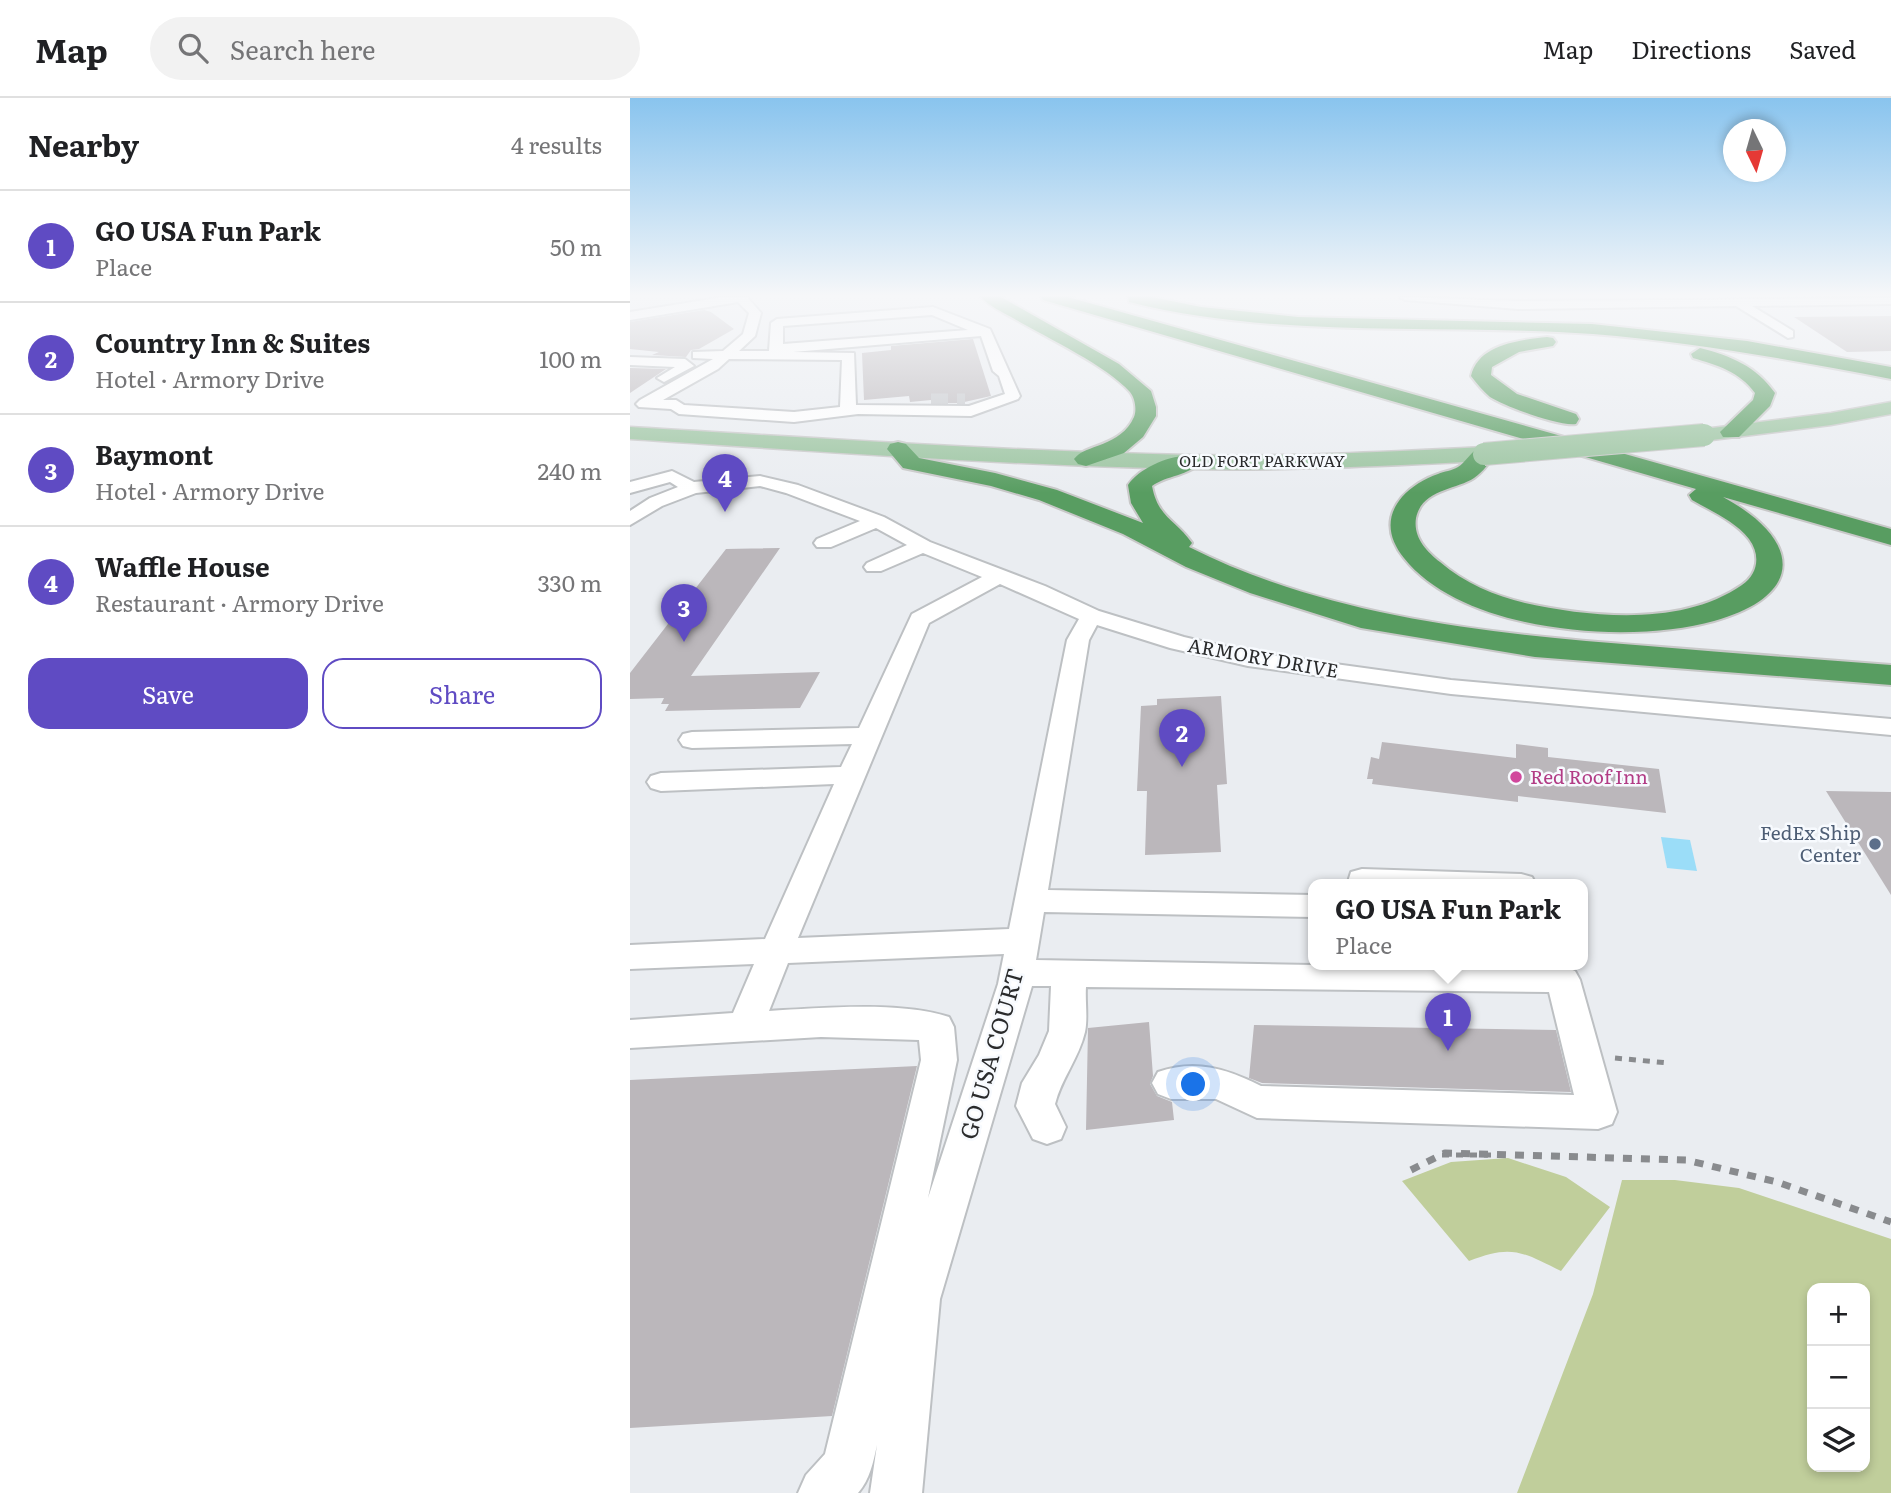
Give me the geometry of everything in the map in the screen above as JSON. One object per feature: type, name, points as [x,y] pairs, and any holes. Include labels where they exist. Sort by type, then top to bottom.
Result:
[{"type":"highway","points":[[1086,459],[1116,449],[1135,432],[1145,416],[1146,407],[1141,391],[1102,362]]},
{"type":"highway","points":[[1277,362],[1891,537]]},
{"type":"highway","points":[[1344,362],[1420,383]]},
{"type":"highway","points":[[1487,362],[1483,365],[1481,376],[1488,387],[1500,395],[1565,417],[1582,428]]},
{"type":"highway","points":[[1722,362],[1746,372],[1759,383],[1765,393],[1763,402],[1731,432]]},
{"type":"highway","points":[[1831,362],[1891,375]]},
{"type":"highway","points":[[1474,398],[1810,490]]},
{"type":"highway","points":[[898,449],[911,463],[995,480],[1048,495],[1132,528],[1196,561],[1260,587],[1361,619],[1535,647],[1891,675]]},
{"type":"highway","points":[[1484,454],[1465,474],[1436,484],[1419,494],[1407,508],[1401,526],[1409,547],[1435,573],[1493,603],[1592,622],[1626,624],[1672,620],[1715,611],[1747,598],[1766,579],[1772,561],[1763,541],[1741,519],[1660,470]]},
{"type":"highway","points":[[1188,462],[1152,475],[1140,485],[1141,497],[1150,518],[1180,546],[1260,587]]},
{"type":"main road","name":"OLD FORT PARKWAY","points":[[630,433],[1086,459],[1188,462],[1345,461],[1484,454],[1704,435],[1831,419],[1891,408]]},
{"type":"street","points":[[630,379],[660,362]]},
{"type":"street","points":[[663,362],[687,362]]},
{"type":"street","points":[[689,362],[633,394],[676,405],[678,409],[697,412],[794,417],[931,402]]},
{"type":"street","points":[[698,362],[710,367]]},
{"type":"street","points":[[630,412],[716,362]]},
{"type":"street","points":[[848,362],[848,409]]},
{"type":"street","points":[[771,405],[971,411],[1013,396],[1005,374],[997,362]]},
{"type":"street","points":[[965,402],[989,405]]},
{"type":"street","points":[[630,488],[672,476],[692,488]]},
{"type":"street","name":"ARMORY DRIVE","points":[[630,519],[656,502],[692,488],[760,481],[792,489],[877,521],[923,546],[1091,616],[1178,643],[1248,659],[1451,687],[1891,727]]},
{"type":"street","points":[[824,543],[877,521]]},
{"type":"street","points":[[874,567],[923,546]]},
{"type":"street","points":[[745,1028],[920,619],[999,576]]},
{"type":"street","name":"GO USA COURT","points":[[896,1493],[918,1298],[1020,957],[1078,640],[1091,616]]},
{"type":"street","points":[[1236,681],[1248,659]]},
{"type":"street","points":[[692,740],[869,736]]},
{"type":"street","points":[[661,782],[852,775]]},
{"type":"street","points":[[1030,901],[1308,906]]},
{"type":"street","points":[[630,957],[777,951],[1020,957],[1069,974],[1544,972],[1563,980],[1598,1112],[1257,1102],[1220,1083],[1171,1083]]},
{"type":"street","points":[[1047,1127],[1035,1106],[1041,1083],[1055,1062],[1067,1031],[1069,974]]},
{"type":"street","points":[[630,1034],[800,1023],[881,1021],[936,1027],[939,1060],[847,1467],[824,1493]]},
{"type":"path","points":[[1583,1055],[1668,1063]]},
{"type":"path","points":[[1411,1171],[1445,1153],[1686,1160],[1777,1182],[1891,1222]]},
{"type":"green space","points":[[1508,1158],[1566,1177],[1610,1207],[1561,1271],[1516,1252],[1496,1253],[1469,1261],[1402,1181],[1451,1162]]},
{"type":"green space","points":[[1622,1180],[1675,1180],[1739,1188],[1891,1239],[1891,1493],[1517,1493],[1593,1294]]},
{"type":"water","points":[[1661,837],[1690,840],[1697,871],[1667,868]]},
{"type":"building","points":[[862,362],[980,362],[991,396],[960,403],[931,403],[931,400],[910,402],[909,396],[864,400]]},
{"type":"building","points":[[630,368],[666,369],[630,393]]},
{"type":"building","points":[[780,548],[691,676],[820,672],[800,708],[665,711],[669,704],[661,704],[664,698],[630,699],[630,673],[726,549]]},
{"type":"building","points":[[1221,696],[1227,784],[1217,785],[1221,852],[1145,855],[1147,791],[1137,791],[1141,706],[1157,705],[1157,699]]},
{"type":"building","name":"Red Roof Inn","points":[[1382,742],[1516,758],[1516,744],[1548,748],[1548,757],[1659,769],[1666,813],[1518,796],[1518,802],[1372,784],[1373,779],[1367,779],[1371,757],[1379,759]]},
{"type":"building","name":"FedEx Ship Center","points":[[1826,791],[1891,792],[1891,895]]},
{"type":"building","points":[[1149,1022],[1153,1076],[1150,1084],[1157,1096],[1172,1102],[1174,1120],[1086,1130],[1088,1028]]},
{"type":"building","points":[[1254,1025],[1556,1030],[1571,1092],[1262,1083],[1249,1078]]},
{"type":"building","points":[[917,1066],[832,1416],[630,1428],[630,1080]]},
{"type":"tunnel","points":[[931,402],[965,402]]},
{"type":"place","name":"Waffle House","points":[[725,512]]},
{"type":"place","name":"Baymont","points":[[684,642]]},
{"type":"place","name":"Country Inn & Suites","points":[[1182,767]]},
{"type":"place","name":"Red Roof Inn","points":[[1516,777]]},
{"type":"place","name":"FedEx Ship Center","points":[[1875,844]]},
{"type":"place","name":"GO USA Fun Park","points":[[1448,1051]]}]
